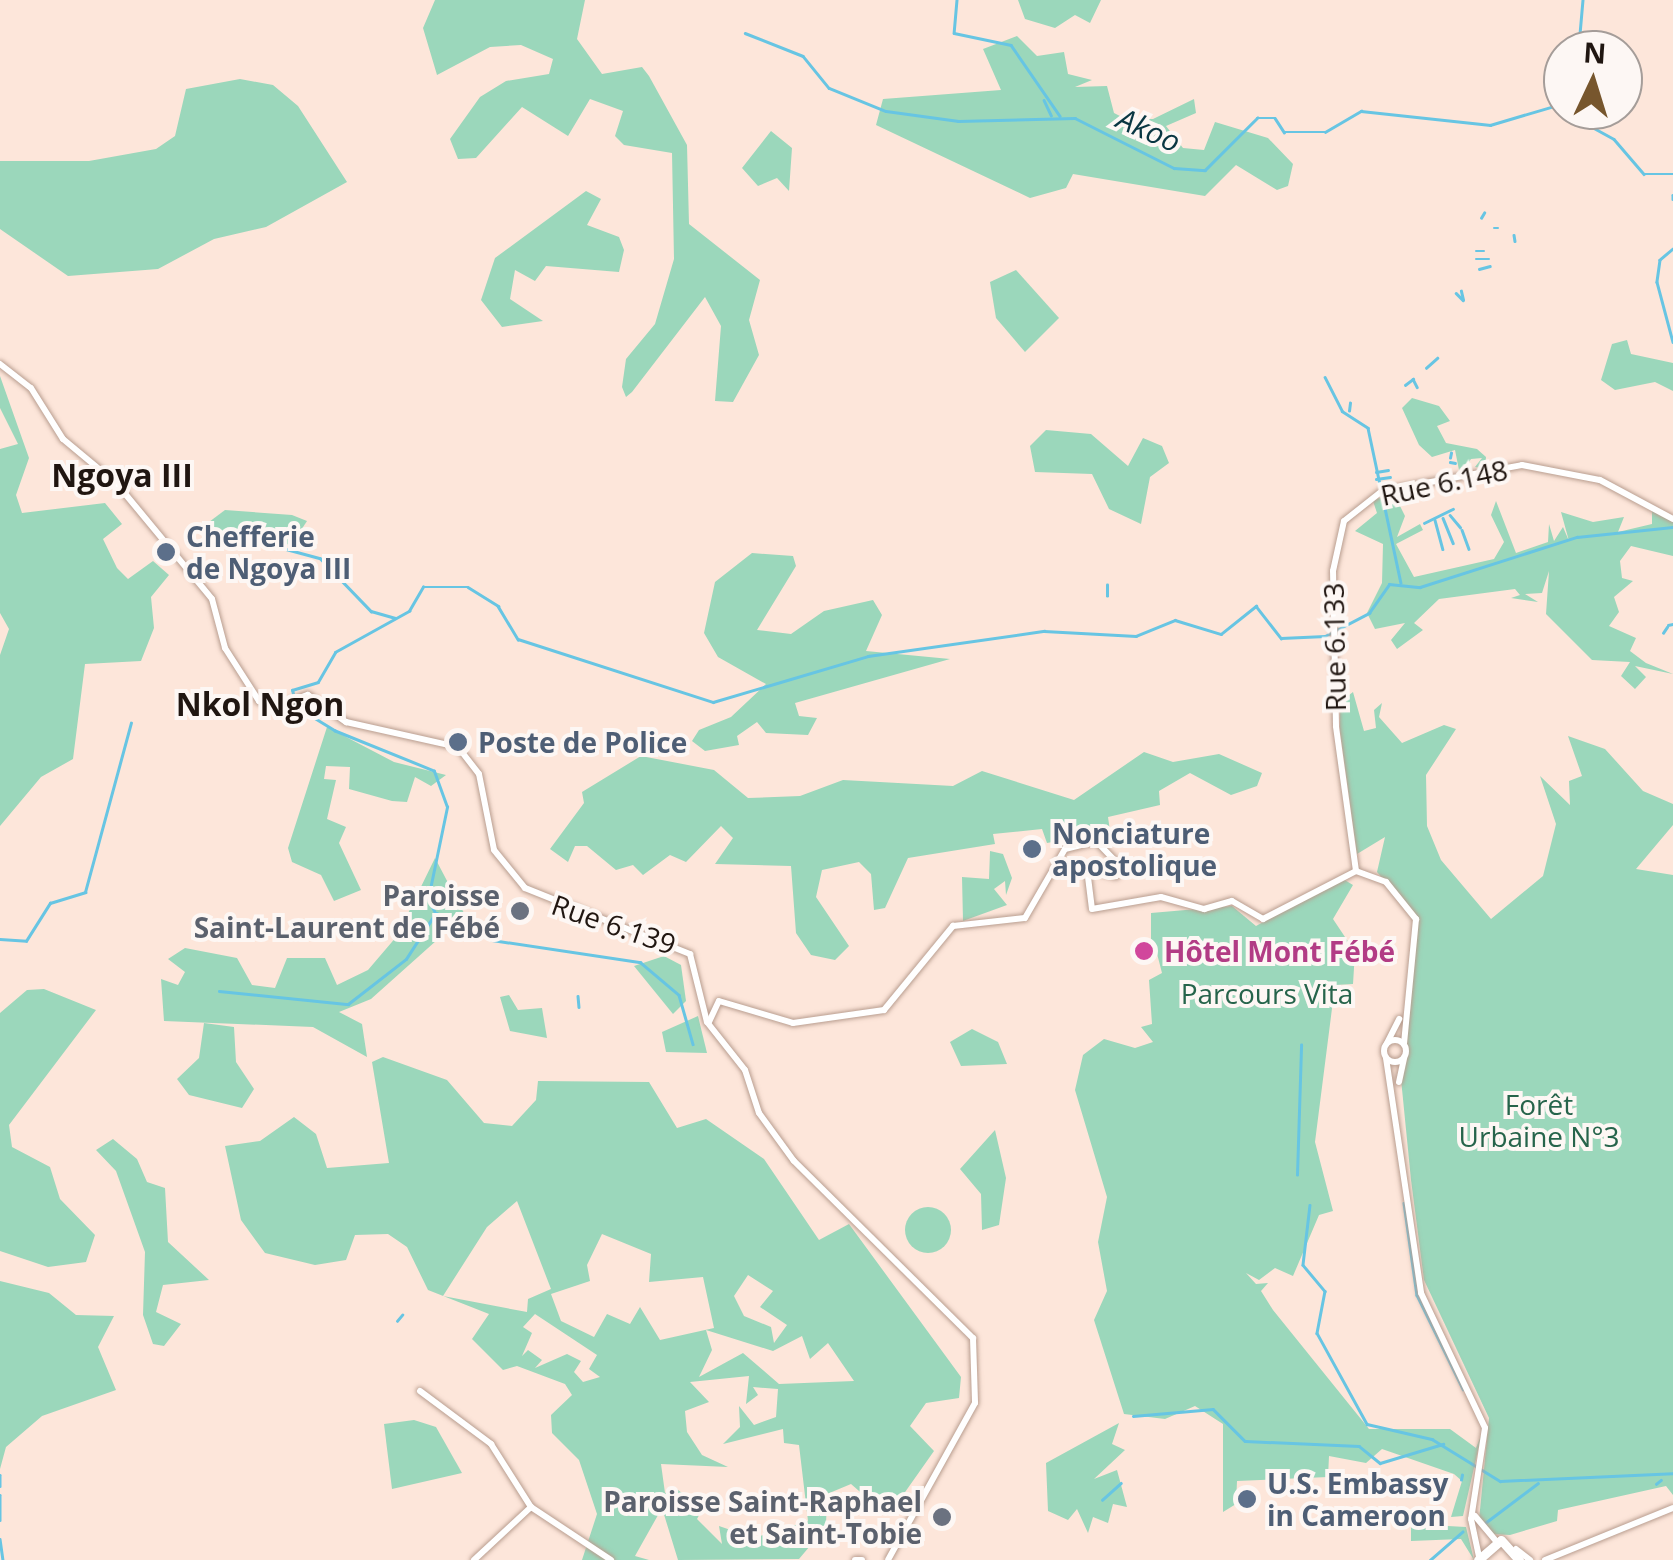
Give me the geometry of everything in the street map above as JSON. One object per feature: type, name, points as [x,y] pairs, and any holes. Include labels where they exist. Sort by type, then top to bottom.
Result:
[{"type":"main road","points":[[1479,1558],[1496,1541],[1517,1555]]},
{"type":"street","name":"Rue 6.139","points":[[0,364],[34,392],[66,442],[102,468],[212,599],[225,648],[259,701],[276,707],[308,696],[346,722],[434,736],[463,751],[510,872],[540,898],[683,945],[710,1028]]},
{"type":"street","name":"Rue 6.148","points":[[1336,530],[1377,493],[1522,465],[1604,482],[1673,519]]},
{"type":"street","name":"Rue 6.133","points":[[1336,530],[1340,763],[1356,872]]},
{"type":"street","points":[[888,1560],[975,1403],[974,1338],[827,1203],[710,1028],[720,1001],[794,1023],[884,1010],[955,925],[1032,912],[1076,845],[1100,842],[1122,866],[1116,876],[1087,869],[1092,909],[1161,897],[1203,908],[1232,900],[1263,919],[1356,872],[1392,886],[1416,919],[1400,1018],[1420,1276],[1487,1427],[1480,1530],[1496,1541]]},
{"type":"street","points":[[1400,1018],[1386,1044],[1386,1058],[1394,1078],[1422,1292],[1485,1428],[1471,1519],[1479,1558]]},
{"type":"street","points":[[1386,1044],[1404,1043]]},
{"type":"street","points":[[1386,1058],[1404,1058]]},
{"type":"street","points":[[420,1391],[491,1444],[531,1507],[612,1560]]},
{"type":"street","points":[[474,1560],[531,1507]]},
{"type":"street","points":[[1545,1560],[1673,1508]]},
{"type":"street","points":[[1517,1555],[1530,1560]]},
{"type":"green space","points":[[435,0],[585,0],[577,39],[602,74],[642,67],[649,76],[687,145],[689,224],[760,280],[749,320],[759,355],[733,402],[715,401],[721,326],[705,297],[626,397],[622,387],[626,359],[655,324],[674,259],[672,153],[624,145],[615,136],[623,111],[590,99],[568,136],[522,107],[476,158],[458,159],[450,139],[480,97],[506,81],[549,74],[553,59],[521,45],[490,47],[437,75],[423,28]]},
{"type":"green space","points":[[1018,0],[1101,0],[1090,23],[1075,15],[1055,28],[1025,19]]},
{"type":"green space","points":[[1017,36],[1037,56],[1064,52],[1068,74],[1092,80],[1075,87],[1107,86],[1114,113],[1126,119],[1153,119],[1194,99],[1196,113],[1166,126],[1183,148],[1204,150],[1215,122],[1268,138],[1293,164],[1288,186],[1277,190],[1236,165],[1205,196],[1073,174],[1066,188],[1030,198],[876,125],[883,99],[1001,90],[983,49]]},
{"type":"green space","points":[[240,79],[273,85],[298,106],[347,182],[266,227],[214,239],[158,269],[68,276],[0,229],[0,161],[89,161],[156,149],[175,136],[186,89]]},
{"type":"green space","points":[[771,131],[792,148],[789,191],[777,178],[758,186],[742,168]]},
{"type":"green space","points":[[586,191],[601,199],[587,225],[619,237],[624,250],[619,272],[546,266],[535,281],[515,270],[510,299],[543,321],[502,327],[481,300],[495,258]]},
{"type":"green space","points":[[1016,270],[1059,318],[1025,352],[996,318],[990,282]]},
{"type":"green space","points":[[1627,340],[1631,354],[1673,363],[1673,391],[1655,382],[1615,390],[1601,380],[1612,344]]},
{"type":"green space","points":[[0,376],[29,458],[16,495],[22,513],[105,503],[122,524],[103,539],[117,568],[128,579],[153,561],[169,575],[151,597],[154,628],[141,661],[85,664],[73,759],[41,777],[0,826],[0,655],[9,629],[0,613],[0,449],[18,444],[0,408]]},
{"type":"green space","points":[[1412,398],[1439,406],[1450,421],[1437,426],[1446,443],[1477,449],[1486,457],[1485,469],[1475,467],[1482,458],[1471,459],[1460,475],[1455,450],[1432,457],[1419,445],[1402,408]]},
{"type":"green space","points":[[1046,430],[1091,434],[1128,466],[1143,438],[1162,446],[1169,463],[1150,477],[1141,524],[1109,509],[1092,474],[1035,472],[1030,446]]},
{"type":"green space","points":[[1393,492],[1405,516],[1397,537],[1420,524],[1423,530],[1396,544],[1414,577],[1494,559],[1504,542],[1491,515],[1496,501],[1516,553],[1548,542],[1549,524],[1554,541],[1563,527],[1569,541],[1561,512],[1593,522],[1624,517],[1618,532],[1652,524],[1652,509],[1673,521],[1673,556],[1631,546],[1620,561],[1622,578],[1633,581],[1614,597],[1619,612],[1609,626],[1636,638],[1630,651],[1646,663],[1673,674],[1635,666],[1646,677],[1635,689],[1621,676],[1630,662],[1592,660],[1546,614],[1549,571],[1542,593],[1525,594],[1538,602],[1511,598],[1520,595],[1515,589],[1439,599],[1414,623],[1423,630],[1397,649],[1391,640],[1405,623],[1375,629],[1367,613],[1382,583],[1383,544],[1355,531],[1377,513],[1373,501]]},
{"type":"green space","points":[[225,510],[292,515],[307,521],[292,544],[214,548],[201,528]]},
{"type":"green space","points":[[752,553],[793,556],[796,566],[757,630],[791,634],[824,611],[873,600],[882,615],[866,651],[950,659],[795,703],[799,716],[817,718],[808,735],[766,733],[757,722],[737,736],[739,745],[705,751],[692,741],[699,730],[731,717],[766,684],[718,657],[704,633],[715,582]]},
{"type":"green space","name":"Forêt Urbaine N°3","points":[[1353,692],[1364,731],[1376,728],[1374,710],[1382,703],[1379,717],[1402,743],[1444,725],[1456,729],[1426,775],[1427,826],[1441,860],[1491,919],[1543,876],[1556,824],[1540,776],[1570,805],[1569,781],[1582,776],[1568,736],[1605,749],[1643,791],[1673,804],[1673,825],[1636,869],[1673,875],[1673,1495],[1666,1486],[1558,1510],[1557,1521],[1510,1535],[1490,1534],[1479,1520],[1489,1418],[1424,1280],[1411,1180],[1401,1079],[1418,920],[1377,872],[1385,837],[1357,854],[1340,731],[1340,702]]},
{"type":"green space","points":[[327,727],[394,762],[446,775],[431,786],[415,777],[407,802],[392,801],[349,789],[350,767],[326,766],[324,779],[336,780],[327,819],[346,827],[339,843],[361,890],[334,901],[321,875],[292,862],[288,848]]},
{"type":"green space","points":[[1144,752],[1173,762],[1219,754],[1262,773],[1257,786],[1231,795],[1190,773],[1159,791],[1160,805],[1108,817],[1110,831],[1047,843],[1042,829],[993,834],[995,844],[908,858],[885,908],[874,910],[871,874],[859,862],[822,870],[816,897],[849,946],[835,960],[811,955],[796,933],[791,866],[715,864],[733,838],[721,826],[686,862],[670,855],[643,875],[633,865],[616,870],[587,846],[575,846],[568,862],[550,849],[584,803],[582,792],[641,756],[714,770],[748,798],[800,796],[843,780],[953,786],[982,771],[1074,800]]},
{"type":"green space","points":[[990,851],[1003,854],[1012,878],[1006,895],[1005,881],[994,889],[1007,905],[963,921],[962,877],[989,879]]},
{"type":"green space","points":[[435,858],[465,915],[371,999],[339,1012],[362,1024],[367,1057],[313,1027],[164,1021],[161,979],[178,985],[185,972],[168,959],[185,948],[237,958],[252,985],[275,988],[287,958],[325,958],[337,985],[368,970],[397,936]]},
{"type":"green space","name":"Parcours Vita","points":[[1343,879],[1353,885],[1333,919],[1355,952],[1353,984],[1335,985],[1315,1142],[1333,1211],[1319,1215],[1293,1276],[1275,1268],[1259,1280],[1246,1273],[1256,1284],[1268,1283],[1261,1291],[1273,1310],[1369,1429],[1450,1429],[1476,1448],[1482,1433],[1463,1516],[1451,1517],[1462,1481],[1454,1474],[1382,1449],[1366,1463],[1329,1456],[1328,1477],[1237,1481],[1236,1504],[1223,1512],[1223,1424],[1195,1406],[1165,1419],[1124,1414],[1094,1320],[1107,1291],[1098,1242],[1107,1197],[1075,1090],[1083,1055],[1104,1039],[1135,1048],[1153,1042],[1141,1027],[1152,1024],[1149,980],[1162,973],[1154,942],[1141,946],[1151,941],[1151,913],[1232,906],[1256,926]]},
{"type":"green space","points":[[664,956],[681,965],[686,1001],[673,1014],[634,966]]},
{"type":"green space","points":[[44,989],[96,1010],[9,1125],[12,1147],[50,1167],[60,1199],[95,1235],[86,1262],[48,1267],[0,1251],[0,1013],[27,990]]},
{"type":"green space","points":[[509,995],[518,1010],[542,1008],[547,1038],[510,1031],[500,997]]},
{"type":"green space","points":[[698,1016],[707,1053],[666,1052],[662,1032]]},
{"type":"green space","points":[[204,1023],[234,1027],[236,1062],[254,1089],[242,1108],[189,1095],[177,1079],[199,1058]]},
{"type":"green space","points":[[972,1029],[998,1042],[1007,1064],[961,1066],[950,1042]]},
{"type":"green space","points":[[383,1057],[447,1080],[484,1123],[512,1126],[536,1100],[538,1081],[649,1082],[677,1128],[706,1119],[764,1159],[819,1240],[849,1224],[961,1377],[959,1398],[926,1403],[910,1426],[934,1451],[903,1495],[874,1504],[851,1484],[827,1494],[826,1527],[799,1559],[678,1560],[662,1508],[635,1556],[649,1560],[582,1560],[597,1514],[579,1460],[552,1433],[551,1415],[572,1395],[565,1384],[517,1366],[503,1370],[472,1339],[489,1314],[443,1296],[428,1290],[407,1247],[388,1234],[355,1235],[346,1260],[315,1265],[265,1253],[241,1220],[225,1146],[260,1141],[294,1117],[316,1134],[327,1168],[389,1163],[372,1062]],"holes":[[[517,1201],[551,1289],[528,1299],[527,1312],[443,1296],[487,1227]],[[602,1234],[651,1254],[649,1282],[703,1277],[714,1328],[660,1340],[640,1307],[630,1324],[607,1314],[594,1337],[561,1321],[551,1294],[590,1281],[587,1265]],[[748,1275],[773,1291],[760,1307],[787,1325],[774,1343],[771,1327],[744,1316],[734,1296]],[[535,1314],[597,1355],[589,1369],[600,1377],[583,1382],[574,1372],[581,1361],[567,1354],[535,1368],[542,1360],[528,1350],[522,1356],[532,1333],[523,1327]],[[706,1330],[773,1351],[802,1336],[810,1359],[828,1343],[854,1381],[779,1384],[743,1353],[699,1377],[712,1350]],[[749,1376],[746,1404],[758,1395],[753,1387],[778,1389],[776,1417],[754,1425],[739,1406],[740,1427],[723,1444],[783,1429],[784,1443],[799,1445],[808,1521],[754,1538],[719,1526],[722,1544],[697,1519],[703,1508],[675,1488],[665,1493],[661,1464],[728,1467],[702,1455],[687,1432],[685,1411],[709,1402],[690,1382]]]},
{"type":"green space","points":[[995,1130],[1006,1178],[999,1225],[982,1230],[981,1194],[960,1169]]},
{"type":"green space","points":[[113,1139],[137,1159],[147,1182],[165,1188],[168,1242],[209,1280],[163,1285],[156,1312],[181,1324],[164,1346],[153,1344],[143,1315],[145,1252],[116,1171],[96,1150]]},
{"type":"green space","points":[[928,1207],[944,1214],[951,1230],[944,1246],[928,1253],[912,1246],[905,1230],[912,1214]]},
{"type":"green space","points":[[0,1281],[49,1293],[76,1315],[114,1316],[98,1347],[116,1390],[42,1416],[6,1447],[0,1469]]},
{"type":"green space","points":[[414,1420],[436,1427],[462,1473],[392,1489],[384,1424]]},
{"type":"green space","points":[[1119,1423],[1112,1444],[1125,1450],[1094,1479],[1117,1470],[1127,1507],[1113,1504],[1108,1523],[1093,1517],[1088,1533],[1077,1509],[1068,1520],[1048,1511],[1046,1463]]},
{"type":"green space","points":[[1411,1524],[1466,1527],[1474,1560],[1461,1539],[1411,1541]]},
{"type":"waterway","points":[[957,0],[954,33],[1011,45],[1060,116]]},
{"type":"waterway","points":[[1581,30],[1583,0]]},
{"type":"waterway","name":"Akoo","points":[[745,33],[803,56],[829,88],[886,111],[958,121],[1075,118],[1174,168],[1205,170],[1257,118],[1275,118],[1284,132],[1325,132],[1361,111],[1490,125],[1554,106],[1614,139],[1644,174],[1673,174]]},
{"type":"waterway","points":[[1044,100],[1051,115]]},
{"type":"waterway","points":[[1481,218],[1484,213]]},
{"type":"waterway","points":[[1514,235],[1515,241]]},
{"type":"waterway","name":"Akoo","points":[[1673,249],[1660,260],[1657,282],[1673,342]]},
{"type":"waterway","points":[[1476,251],[1484,251]]},
{"type":"waterway","points":[[1476,259],[1489,259]]},
{"type":"waterway","points":[[1479,269],[1490,266]]},
{"type":"waterway","points":[[1456,293],[1463,300],[1461,291]]},
{"type":"waterway","points":[[1426,368],[1437,358]]},
{"type":"waterway","points":[[1325,377],[1342,411],[1368,428],[1401,583]]},
{"type":"waterway","points":[[1405,385],[1413,379],[1417,387]]},
{"type":"waterway","points":[[1349,411],[1350,403]]},
{"type":"waterway","points":[[1450,458],[1451,453]]},
{"type":"waterway","points":[[1450,462],[1455,463]]},
{"type":"waterway","points":[[1376,472],[1388,470]]},
{"type":"waterway","points":[[1376,479],[1390,477]]},
{"type":"waterway","points":[[1424,523],[1453,509]]},
{"type":"waterway","points":[[1450,515],[1460,527]]},
{"type":"waterway","points":[[1443,518],[1453,543]]},
{"type":"waterway","points":[[1435,520],[1443,549]]},
{"type":"waterway","points":[[435,913],[428,899],[447,807],[434,771],[335,731],[296,707],[292,690],[318,682],[335,652],[409,611],[423,587],[468,587],[498,606],[518,639],[713,702],[868,656],[1044,631],[1136,636],[1175,620],[1221,634],[1256,606],[1281,638],[1325,636],[1369,613],[1389,584],[1420,587],[1577,537],[1673,527]]},
{"type":"waterway","points":[[1462,530],[1469,549]]},
{"type":"waterway","points":[[286,549],[320,558],[371,611],[395,618]]},
{"type":"waterway","points":[[1107,585],[1107,596]]},
{"type":"waterway","points":[[1668,625],[1673,624]]},
{"type":"waterway","points":[[1663,633],[1667,627]]},
{"type":"waterway","points":[[0,939],[26,941],[50,903],[85,892],[131,723]]},
{"type":"waterway","points":[[437,913],[492,940],[640,962],[679,995],[693,1044]]},
{"type":"waterway","points":[[219,991],[348,1004],[406,959],[435,914]]},
{"type":"waterway","points":[[578,996],[579,1007]]},
{"type":"waterway","points":[[1297,1175],[1301,1045]]},
{"type":"waterway","points":[[1404,1203],[1417,1295],[1463,1389]]},
{"type":"waterway","points":[[1310,1205],[1303,1265],[1325,1291],[1317,1333],[1367,1424],[1432,1439],[1500,1481],[1673,1473]]},
{"type":"waterway","points":[[397,1321],[402,1315]]},
{"type":"waterway","points":[[1133,1416],[1213,1409],[1245,1441],[1359,1446],[1380,1463],[1443,1444]]},
{"type":"waterway","points":[[0,1475],[0,1486]]},
{"type":"waterway","points":[[1461,1480],[1462,1475]]},
{"type":"waterway","points":[[1656,1484],[1661,1480]]},
{"type":"waterway","points":[[1102,1500],[1121,1483]]},
{"type":"waterway","points":[[1485,1523],[1538,1483]]},
{"type":"waterway","points":[[0,1495],[0,1520]]},
{"type":"waterway","points":[[1430,1560],[1462,1532]]},
{"type":"waterway","points":[[0,1539],[3,1560]]},
{"type":"place","name":"Chefferie de Ngoya III","points":[[166,552]]},
{"type":"place","name":"Poste de Police","points":[[458,742]]},
{"type":"place","name":"Nonciature apostolique","points":[[1032,849]]},
{"type":"place","name":"Paroisse Saint-Laurent de Fébé","points":[[520,911]]},
{"type":"place","name":"Hôtel Mont Fébé","points":[[1144,951]]},
{"type":"place","name":"U.S. Embassy in Cameroon","points":[[1247,1499]]},
{"type":"place","name":"Paroisse Saint-Raphael et Saint-Tobie","points":[[942,1517]]},
{"type":"district","name":"Ngoya III","points":[[122,475]]},
{"type":"district","name":"Nkol Ngon","points":[[260,704]]}]
